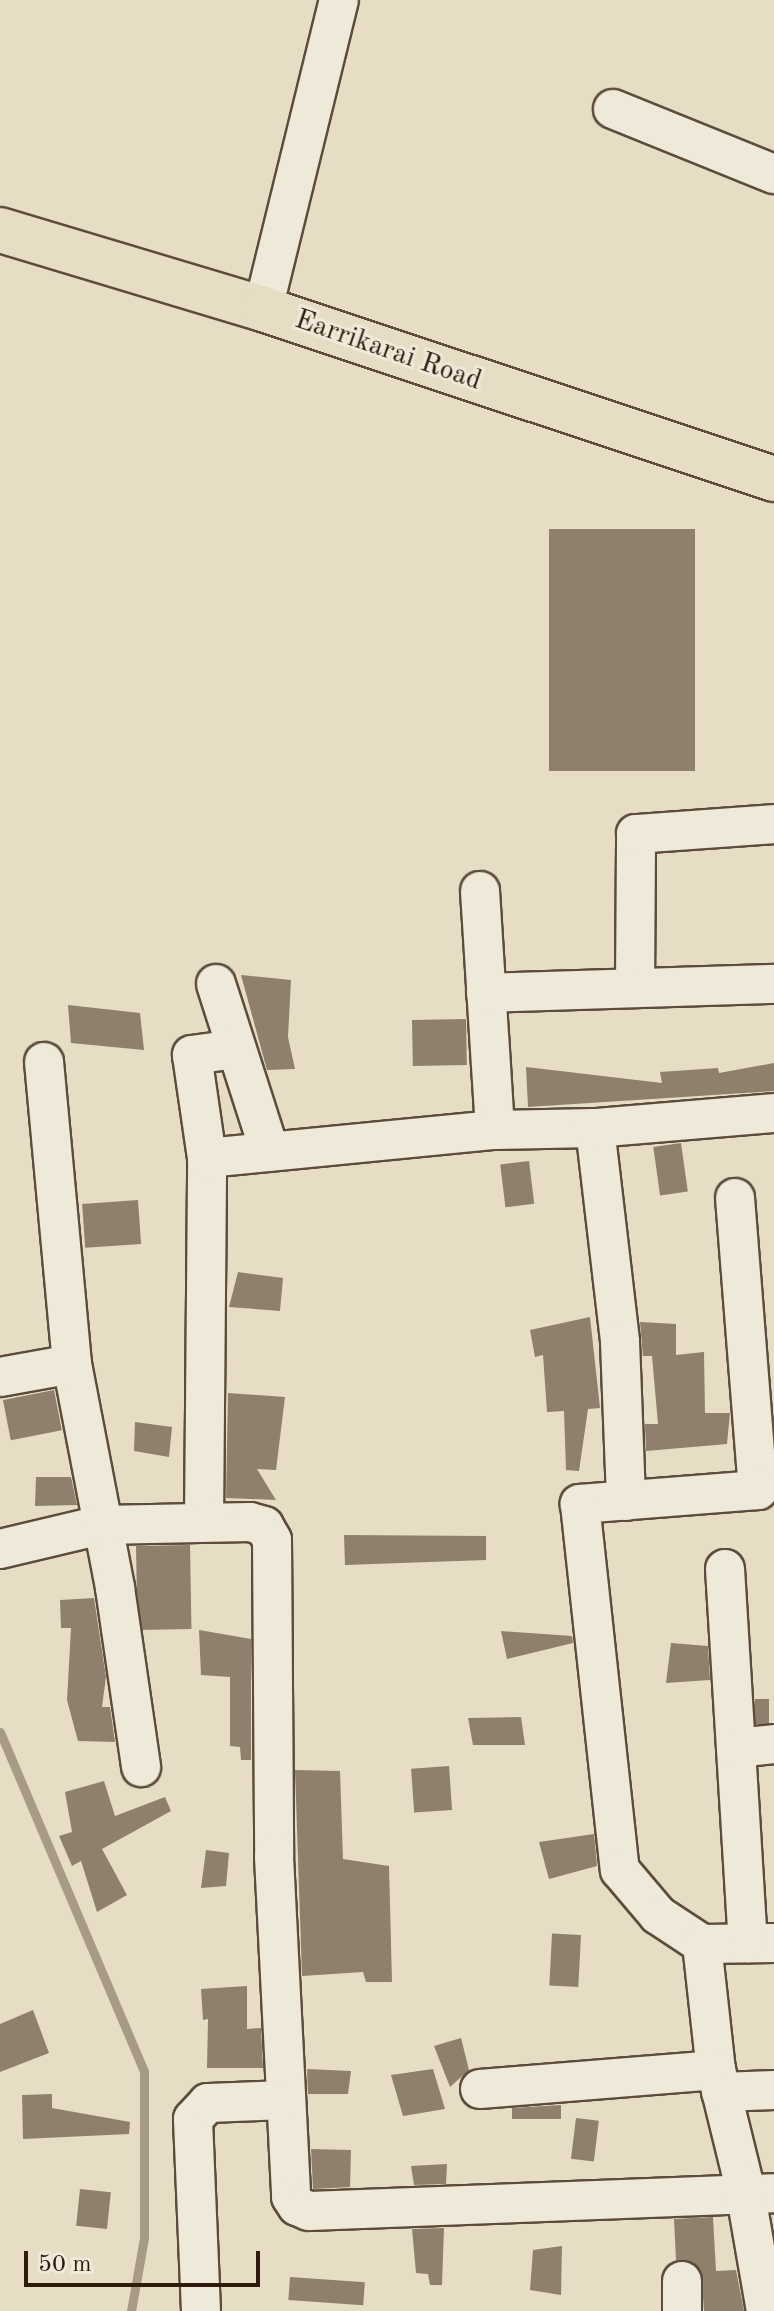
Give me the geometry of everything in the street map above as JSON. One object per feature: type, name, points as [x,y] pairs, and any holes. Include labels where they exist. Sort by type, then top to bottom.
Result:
[{"type":"main road","name":"Earrikarai Road","points":[[0,230],[263,309],[774,479]]},
{"type":"street","points":[[263,309],[339,0]]},
{"type":"street","points":[[613,109],[774,174]]},
{"type":"street","points":[[635,988],[636,834],[774,824]]},
{"type":"street","points":[[480,891],[495,1130]]},
{"type":"street","points":[[216,984],[270,1152]]},
{"type":"street","points":[[486,993],[774,984]]},
{"type":"street","points":[[204,1522],[207,1158],[192,1055],[235,1049]]},
{"type":"street","points":[[44,1062],[72,1364],[141,1767]]},
{"type":"street","points":[[207,1158],[495,1130],[595,1128],[774,1113]]},
{"type":"street","points":[[595,1128],[620,1342],[626,1501]]},
{"type":"street","points":[[725,1569],[736,1748],[761,1943],[702,1944],[658,1915],[620,1870],[580,1504],[758,1490],[761,1371],[735,1198]]},
{"type":"street","points":[[0,1377],[72,1364]]},
{"type":"street","points":[[0,1549],[101,1525],[204,1522],[264,1526],[272,1540],[274,1857],[291,2197],[309,2211],[760,2194]]},
{"type":"street","points":[[736,1748],[774,1744]]},
{"type":"street","points":[[702,1944],[719,2081],[760,2194],[766,2311]]},
{"type":"street","points":[[480,2089],[719,2081],[774,2090]]},
{"type":"street","points":[[201,2311],[193,2119],[208,2103],[286,2100]]},
{"type":"building","points":[[549,529],[695,529],[695,771],[549,771]]},
{"type":"building","points":[[241,975],[291,980],[288,1037],[295,1069],[267,1070]]},
{"type":"building","points":[[68,1005],[140,1013],[144,1050],[71,1043]]},
{"type":"building","points":[[466,1019],[467,1065],[413,1066],[412,1020]]},
{"type":"building","points":[[774,1063],[774,1091],[528,1107],[526,1067],[662,1083],[660,1072],[718,1068],[719,1073]]},
{"type":"building","points":[[681,1143],[688,1192],[660,1195],[653,1147]]},
{"type":"building","points":[[529,1161],[534,1204],[505,1207],[500,1165]]},
{"type":"building","points":[[138,1200],[141,1244],[85,1248],[82,1204]]},
{"type":"building","points":[[238,1272],[283,1278],[280,1311],[229,1307]]},
{"type":"building","points":[[590,1317],[600,1408],[588,1409],[579,1471],[566,1470],[564,1411],[547,1412],[543,1355],[535,1357],[530,1330]]},
{"type":"building","points":[[640,1322],[676,1324],[676,1355],[704,1352],[705,1413],[730,1413],[727,1444],[646,1451],[645,1424],[658,1424],[652,1356],[643,1356]]},
{"type":"building","points":[[54,1390],[62,1430],[11,1440],[3,1400]]},
{"type":"building","points":[[228,1393],[285,1397],[276,1470],[257,1469],[276,1500],[226,1498]]},
{"type":"building","points":[[135,1422],[172,1427],[169,1457],[134,1451]]},
{"type":"building","points":[[36,1477],[71,1477],[77,1505],[35,1506]]},
{"type":"building","points":[[344,1535],[486,1536],[486,1560],[345,1565]]},
{"type":"building","points":[[190,1545],[191,1629],[137,1630],[136,1546]]},
{"type":"building","points":[[94,1598],[106,1677],[102,1707],[110,1707],[115,1742],[78,1741],[67,1700],[71,1628],[61,1628],[60,1600]]},
{"type":"building","points":[[199,1630],[251,1639],[251,1760],[241,1760],[240,1747],[230,1746],[230,1677],[201,1675]]},
{"type":"building","points":[[501,1631],[572,1636],[573,1643],[507,1659]]},
{"type":"building","points":[[671,1643],[708,1646],[710,1680],[666,1683]]},
{"type":"building","points":[[755,1699],[769,1699],[769,1724],[755,1724]]},
{"type":"building","points":[[521,1717],[525,1745],[473,1745],[468,1718]]},
{"type":"building","points":[[449,1766],[452,1810],[414,1813],[411,1769]]},
{"type":"building","points":[[295,1770],[340,1771],[343,1859],[389,1866],[392,1982],[366,1982],[363,1972],[302,1976]]},
{"type":"building","points":[[104,1781],[115,1816],[165,1797],[171,1811],[102,1849],[127,1895],[97,1912],[81,1861],[72,1866],[59,1836],[72,1832],[65,1792]]},
{"type":"building","points":[[594,1834],[597,1866],[549,1879],[539,1842]]},
{"type":"building","points":[[206,1850],[229,1853],[226,1886],[201,1888]]},
{"type":"building","points":[[552,1933],[581,1935],[578,1987],[549,1985]]},
{"type":"building","points":[[247,1986],[247,2029],[261,2028],[263,2068],[207,2068],[208,2019],[203,2020],[201,1989]]},
{"type":"building","points":[[33,2010],[49,2053],[0,2072],[0,2024]]},
{"type":"building","points":[[461,2038],[469,2070],[450,2087],[434,2046]]},
{"type":"building","points":[[307,2069],[351,2071],[348,2094],[308,2094]]},
{"type":"building","points":[[433,2069],[445,2109],[403,2116],[391,2075]]},
{"type":"building","points":[[52,2094],[52,2108],[130,2122],[129,2134],[23,2139],[22,2095]]},
{"type":"building","points":[[561,2105],[561,2119],[512,2119],[512,2108]]},
{"type":"building","points":[[576,2118],[599,2121],[594,2161],[571,2159]]},
{"type":"building","points":[[311,2149],[351,2150],[350,2187],[313,2189]]},
{"type":"building","points":[[447,2164],[446,2184],[414,2185],[411,2166]]},
{"type":"building","points":[[80,2189],[111,2192],[107,2229],[76,2226]]},
{"type":"building","points":[[713,2217],[716,2271],[736,2270],[744,2311],[704,2311],[701,2271],[692,2262],[676,2260],[674,2219]]},
{"type":"building","points":[[444,2228],[442,2285],[430,2285],[428,2274],[416,2273],[412,2229]]},
{"type":"building","points":[[562,2246],[561,2295],[530,2290],[533,2250]]},
{"type":"building","points":[[290,2277],[365,2282],[363,2305],[288,2300]]},
{"type":"waterway","points":[[0,1732],[144,2072],[144,2238],[131,2311]]}]
